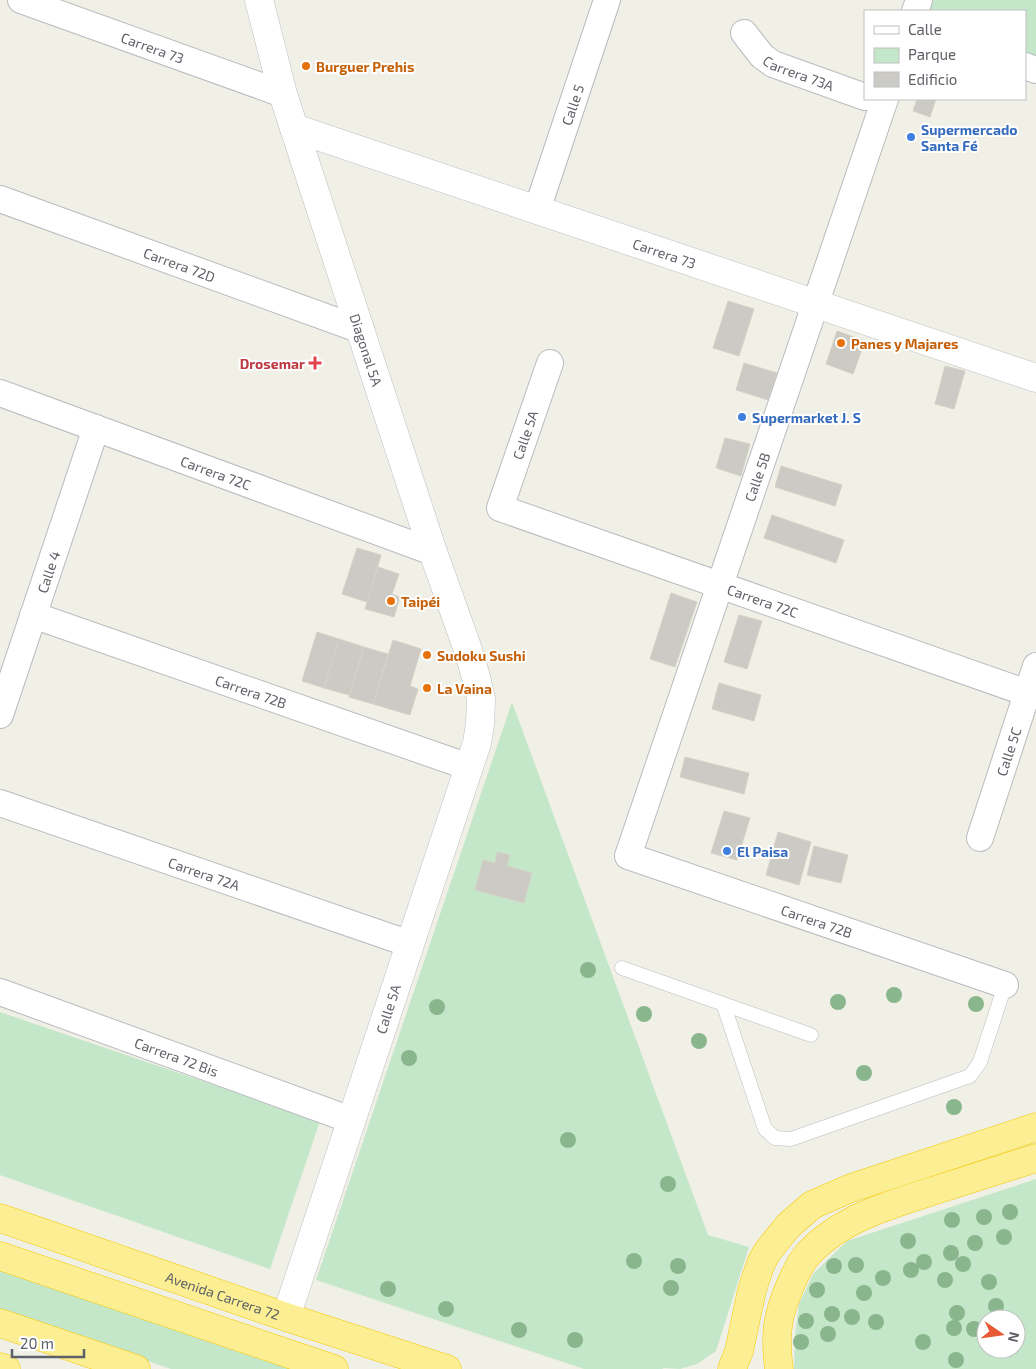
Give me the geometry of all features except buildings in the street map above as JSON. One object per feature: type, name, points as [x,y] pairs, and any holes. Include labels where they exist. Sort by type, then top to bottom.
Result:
[{"type":"highway","points":[[732,1369],[739,1351],[752,1290],[761,1263],[767,1252],[788,1226],[812,1205],[850,1188],[1036,1127]]},
{"type":"highway","points":[[778,1369],[778,1320],[791,1283],[807,1255],[831,1234],[861,1216],[1036,1158]]},
{"type":"highway","name":"Avenida Carrera 72","points":[[0,1218],[286,1317],[438,1366]]},
{"type":"highway","points":[[0,1256],[334,1369]]},
{"type":"highway","points":[[0,1323],[136,1369]]},
{"type":"highway","points":[[394,1369],[438,1366]]},
{"type":"highway","points":[[0,1367],[6,1369]]},
{"type":"street","name":"Carrera 73","points":[[21,0],[283,94]]},
{"type":"street","name":"Diagonal 5A","points":[[259,0],[283,94],[433,552],[467,647],[481,699]]},
{"type":"street","name":"Calle 5","points":[[537,210],[607,0]]},
{"type":"street","name":"Carrera 73A","points":[[744,33],[762,56],[773,64],[864,95]]},
{"type":"street","name":"Calle 5B","points":[[628,856],[816,304],[876,100]]},
{"type":"street","name":"Carrera 73","points":[[294,128],[1036,378]]},
{"type":"street","name":"Carrera 72D","points":[[0,199],[360,330]]},
{"type":"street","name":"Calle 5A","points":[[500,508],[550,363]]},
{"type":"street","name":"Carrera 72C","points":[[0,393],[433,552]]},
{"type":"street","name":"Calle 4","points":[[0,715],[96,428]]},
{"type":"street","name":"Carrera 72C","points":[[500,508],[1027,693]]},
{"type":"street","name":"Carrera 72B","points":[[34,615],[469,768]]},
{"type":"street","name":"Calle 5C","points":[[980,838],[1036,666]]},
{"type":"street","name":"Calle 5A","points":[[286,1317],[477,743],[481,699]]},
{"type":"street","name":"Carrera 72A","points":[[0,802],[410,944]]},
{"type":"street","name":"Carrera 72B","points":[[628,856],[1005,985]]},
{"type":"street","name":"Carrera 72 Bis","points":[[0,992],[351,1120]]},
{"type":"lane","points":[[622,968],[811,1036]]},
{"type":"lane","points":[[724,1006],[765,1128],[775,1138],[791,1139],[970,1076],[980,1062],[1005,985]]},
{"type":"green space","points":[[932,0],[1036,0],[1036,58],[1026,54],[1026,10],[928,10]]},
{"type":"green space","points":[[512,702],[708,1235],[749,1247],[716,1351],[697,1364],[680,1369],[584,1369],[316,1280]]},
{"type":"green space","points":[[0,1012],[320,1121],[270,1269],[0,1175]]},
{"type":"green space","points":[[1036,1179],[1036,1369],[794,1369],[795,1336],[799,1304],[813,1274],[847,1241]]},
{"type":"green space","points":[[0,1267],[292,1369],[171,1369],[0,1310]]},
{"type":"place","name":"Burguer Prehis","points":[[306,66]]},
{"type":"place","name":"Supermercado Santa Fé","points":[[911,137]]},
{"type":"place","name":"Panes y Majares","points":[[841,343]]},
{"type":"place","name":"Drosemar","points":[[315,363]]},
{"type":"place","name":"Supermarket J. S","points":[[742,417]]},
{"type":"place","name":"Taipéi","points":[[391,601]]},
{"type":"place","name":"Sudoku Sushi","points":[[427,655]]},
{"type":"place","name":"La Vaina","points":[[427,688]]},
{"type":"place","name":"El Paisa","points":[[727,851]]}]
